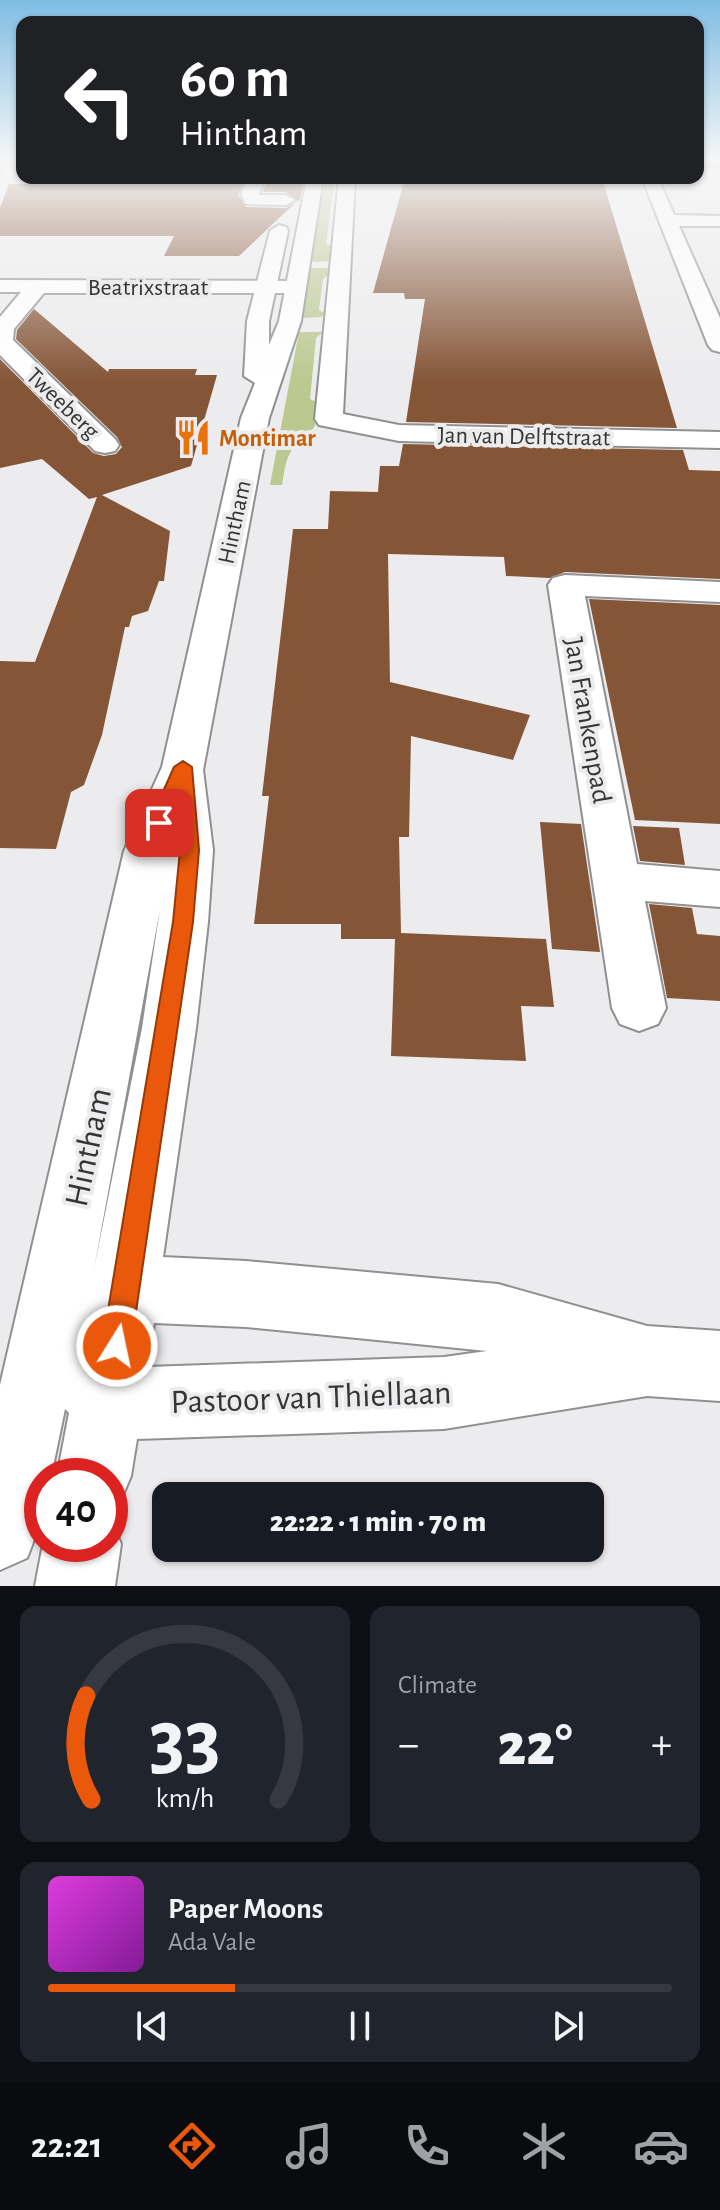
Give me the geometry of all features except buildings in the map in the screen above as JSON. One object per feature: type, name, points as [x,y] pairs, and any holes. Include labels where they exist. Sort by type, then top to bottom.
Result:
[{"type":"street","name":"Hintham","points":[[255,418],[258,321],[277,234]]},
{"type":"street","name":"Hintham","points":[[0,1531],[48,1332],[147,851],[183,767],[255,418],[290,321],[305,234]]},
{"type":"street","name":"Jan van Delftstraat","points":[[343,234],[329,419],[399,433],[720,440]]},
{"type":"street","points":[[675,234],[712,307],[720,345]]},
{"type":"street","name":"Beatrixstraat","points":[[0,286],[295,287]]},
{"type":"street","name":"Tweeberg","points":[[38,286],[3,328],[1,342],[105,445]]},
{"type":"street","name":"Jan Frankenpad","points":[[639,1008],[565,585],[720,592]]},
{"type":"street","name":"Hintham","points":[[97,1458],[183,922],[190,850],[183,767]]},
{"type":"street","points":[[618,881],[720,889]]},
{"type":"street","points":[[107,1404],[48,1332],[126,1288]]},
{"type":"street","name":"Pastoor van Thiellaan","points":[[126,1288],[246,1294],[498,1318],[647,1361],[720,1366]]},
{"type":"street","name":"Pastoor van Thiellaan","points":[[107,1404],[444,1393],[647,1361]]},
{"type":"street","points":[[75,1586],[79,1562]]},
{"type":"green space","points":[[316,234],[327,234],[326,244],[332,246],[330,261],[312,262]]},
{"type":"green space","points":[[310,268],[330,268],[323,279],[319,310],[326,314],[302,318]]},
{"type":"green space","points":[[299,332],[323,332],[316,338],[310,399],[320,404],[318,415],[313,429],[290,453],[282,485],[270,485]]},
{"type":"place","name":"Montimar","points":[[193,438]]},
{"type":"route","points":[[117,1346],[169,1028],[183,922],[190,850],[183,767],[159,823]]}]
